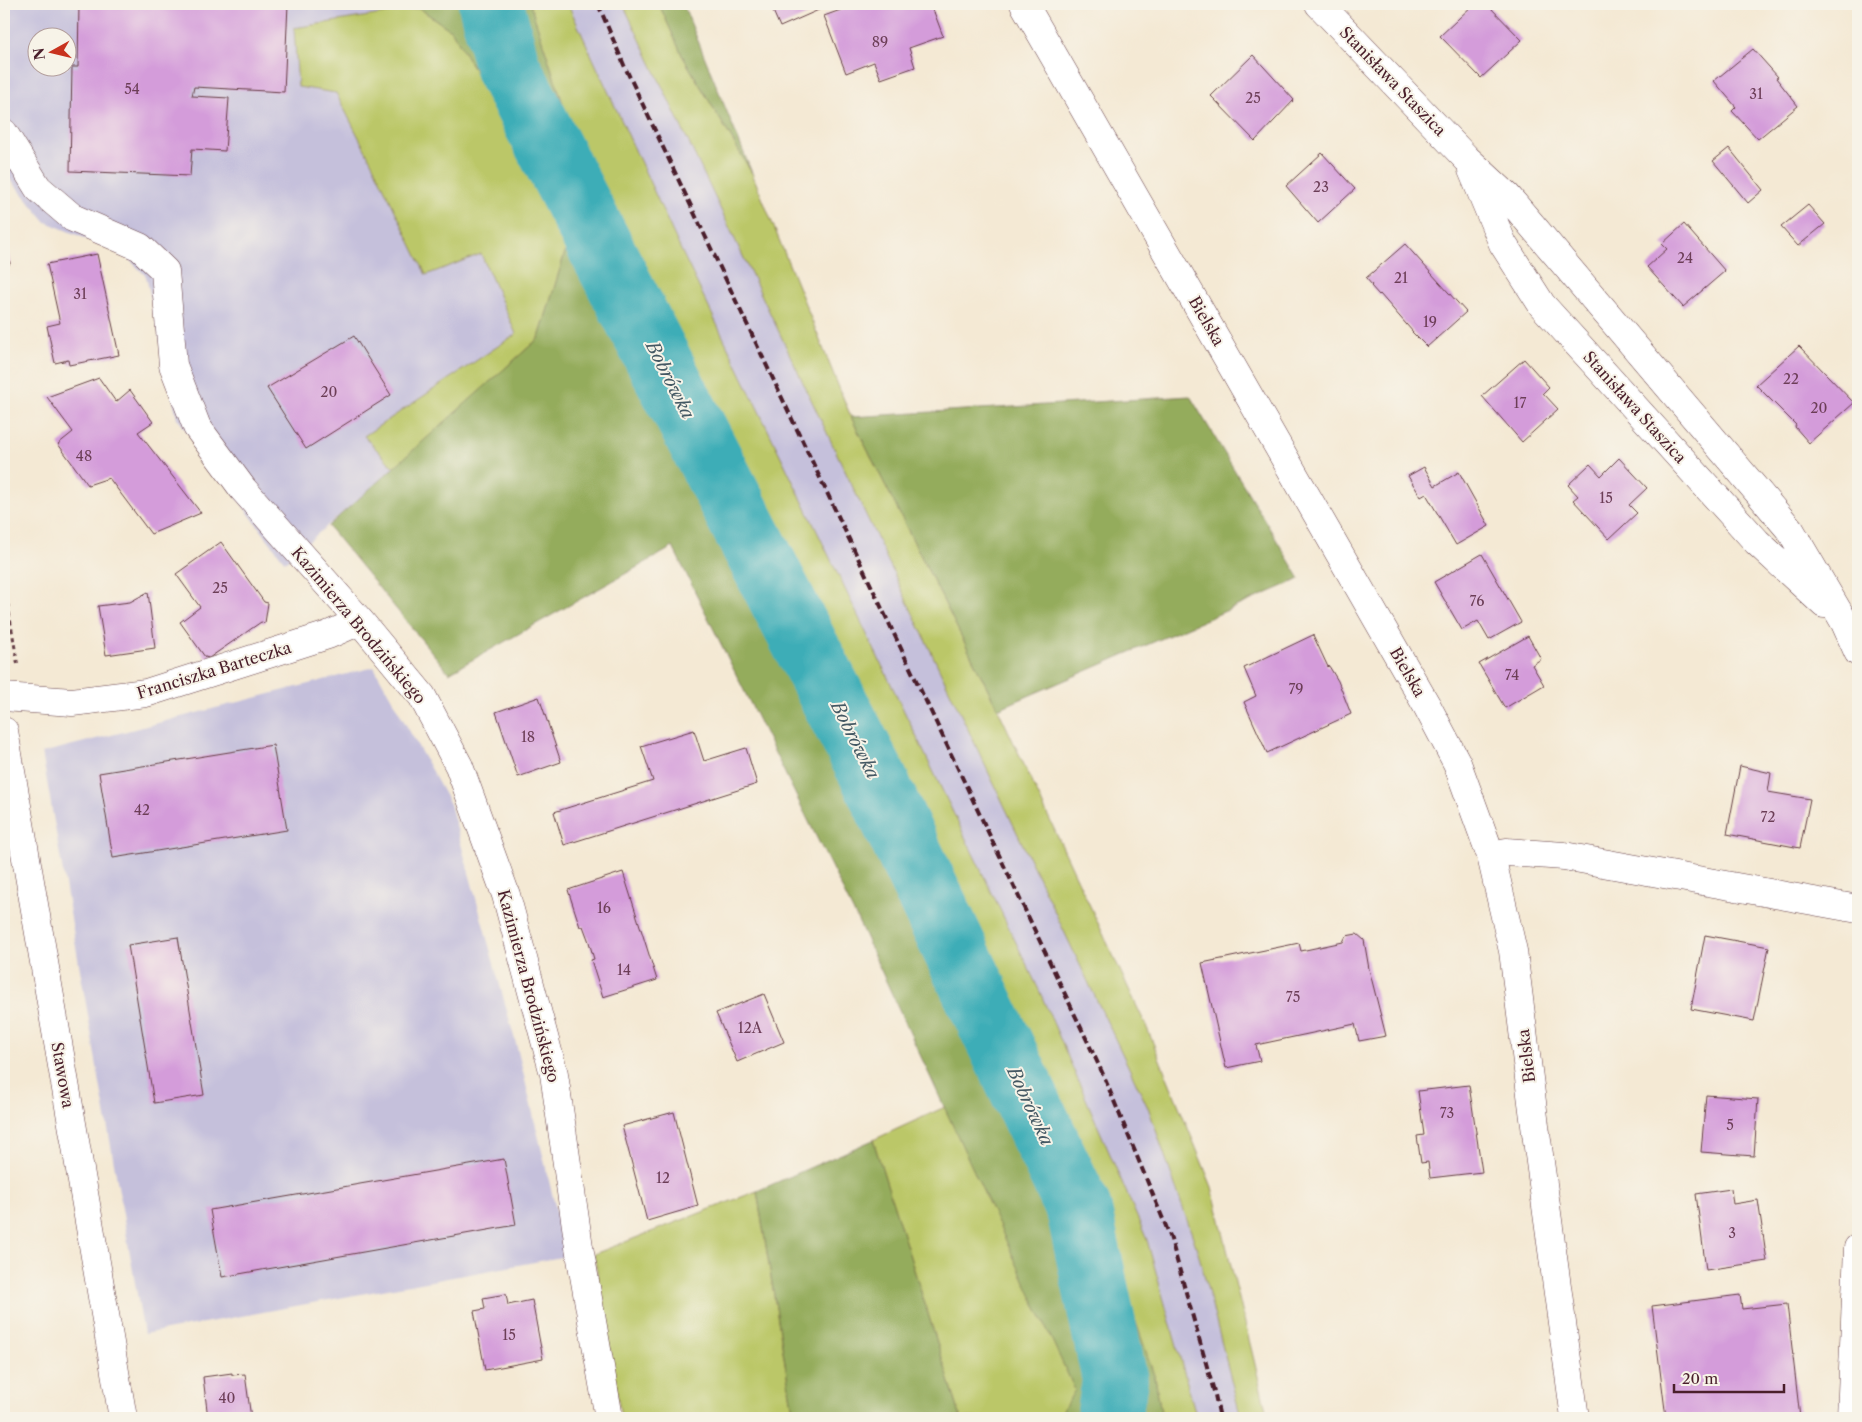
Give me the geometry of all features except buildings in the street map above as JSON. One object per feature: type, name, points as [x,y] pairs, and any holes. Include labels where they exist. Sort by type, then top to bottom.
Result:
[{"type":"street","name":"Bielska","points":[[1024,4],[1458,763],[1491,856],[1513,951],[1575,1418]]},
{"type":"street","name":"Stanisława Staszica","points":[[1319,4],[1506,196],[1792,531],[1845,623],[1858,652]]},
{"type":"street","name":"Kazimierza Brodzińskiego","points":[[4,133],[38,188],[74,218],[140,247],[165,272],[173,364],[197,427],[243,489],[360,620],[422,696],[459,766],[506,895],[554,1074],[579,1247],[608,1418]]},
{"type":"street","name":"Stanisława Staszica","points":[[1468,159],[1504,244],[1542,305],[1757,542],[1845,623]]},
{"type":"street","name":"Franciszka Barteczka","points":[[4,697],[72,702],[146,693],[328,635],[360,620]]},
{"type":"street","name":"Stawowa","points":[[4,731],[123,1418]]},
{"type":"street","points":[[1491,856],[1506,852],[1564,856],[1858,909]]},
{"type":"street","points":[[1851,1418],[1858,1248]]},
{"type":"shaded area","points":[[4,4],[418,4],[419,8],[295,28],[336,93],[373,165],[481,254],[516,334],[364,436],[394,468],[285,562],[177,418],[146,276],[125,255],[46,222],[4,172]]},
{"type":"shaded area","points":[[568,4],[623,4],[1149,1110],[1198,1252],[1241,1418],[1197,1418],[1147,1240],[1039,990],[680,248]]},
{"type":"shaded area","points":[[374,667],[450,804],[518,1051],[567,1256],[144,1334],[42,753]]},
{"type":"green space","points":[[418,4],[530,4],[566,113],[952,892],[1099,1213],[1155,1378],[1162,1418],[1058,1418],[1075,1390],[861,927],[673,547],[449,673],[328,526],[539,338],[570,236],[452,31],[419,8]]},
{"type":"green space","points":[[530,4],[568,4],[680,248],[1039,990],[1147,1240],[1197,1418],[1162,1418],[1155,1378],[566,113]]},
{"type":"green space","points":[[623,4],[659,4],[682,55],[752,173],[851,417],[998,709],[1147,1028],[1212,1187],[1268,1418],[1241,1418],[1198,1252],[1149,1110]]},
{"type":"green space","points":[[659,4],[683,4],[752,173],[682,55]]},
{"type":"green space","points":[[419,8],[452,31],[570,236],[539,338],[394,468],[364,436],[516,334],[481,254],[426,275],[336,93],[298,87],[294,28]]},
{"type":"green space","points":[[1190,396],[1300,579],[998,709],[851,417]]},
{"type":"green space","points":[[945,1107],[1076,1390],[1058,1418],[961,1418],[873,1140]]},
{"type":"green space","points":[[873,1140],[961,1418],[794,1418],[757,1191]]},
{"type":"green space","points":[[757,1191],[794,1418],[621,1418],[594,1254]]},
{"type":"waterway","name":"Bobrówka","points":[[491,4],[508,68],[872,774],[1079,1210],[1115,1380],[1109,1418]]},
{"type":"railway","points":[[598,4],[624,65],[1102,1072],[1170,1236],[1220,1418]]}]
